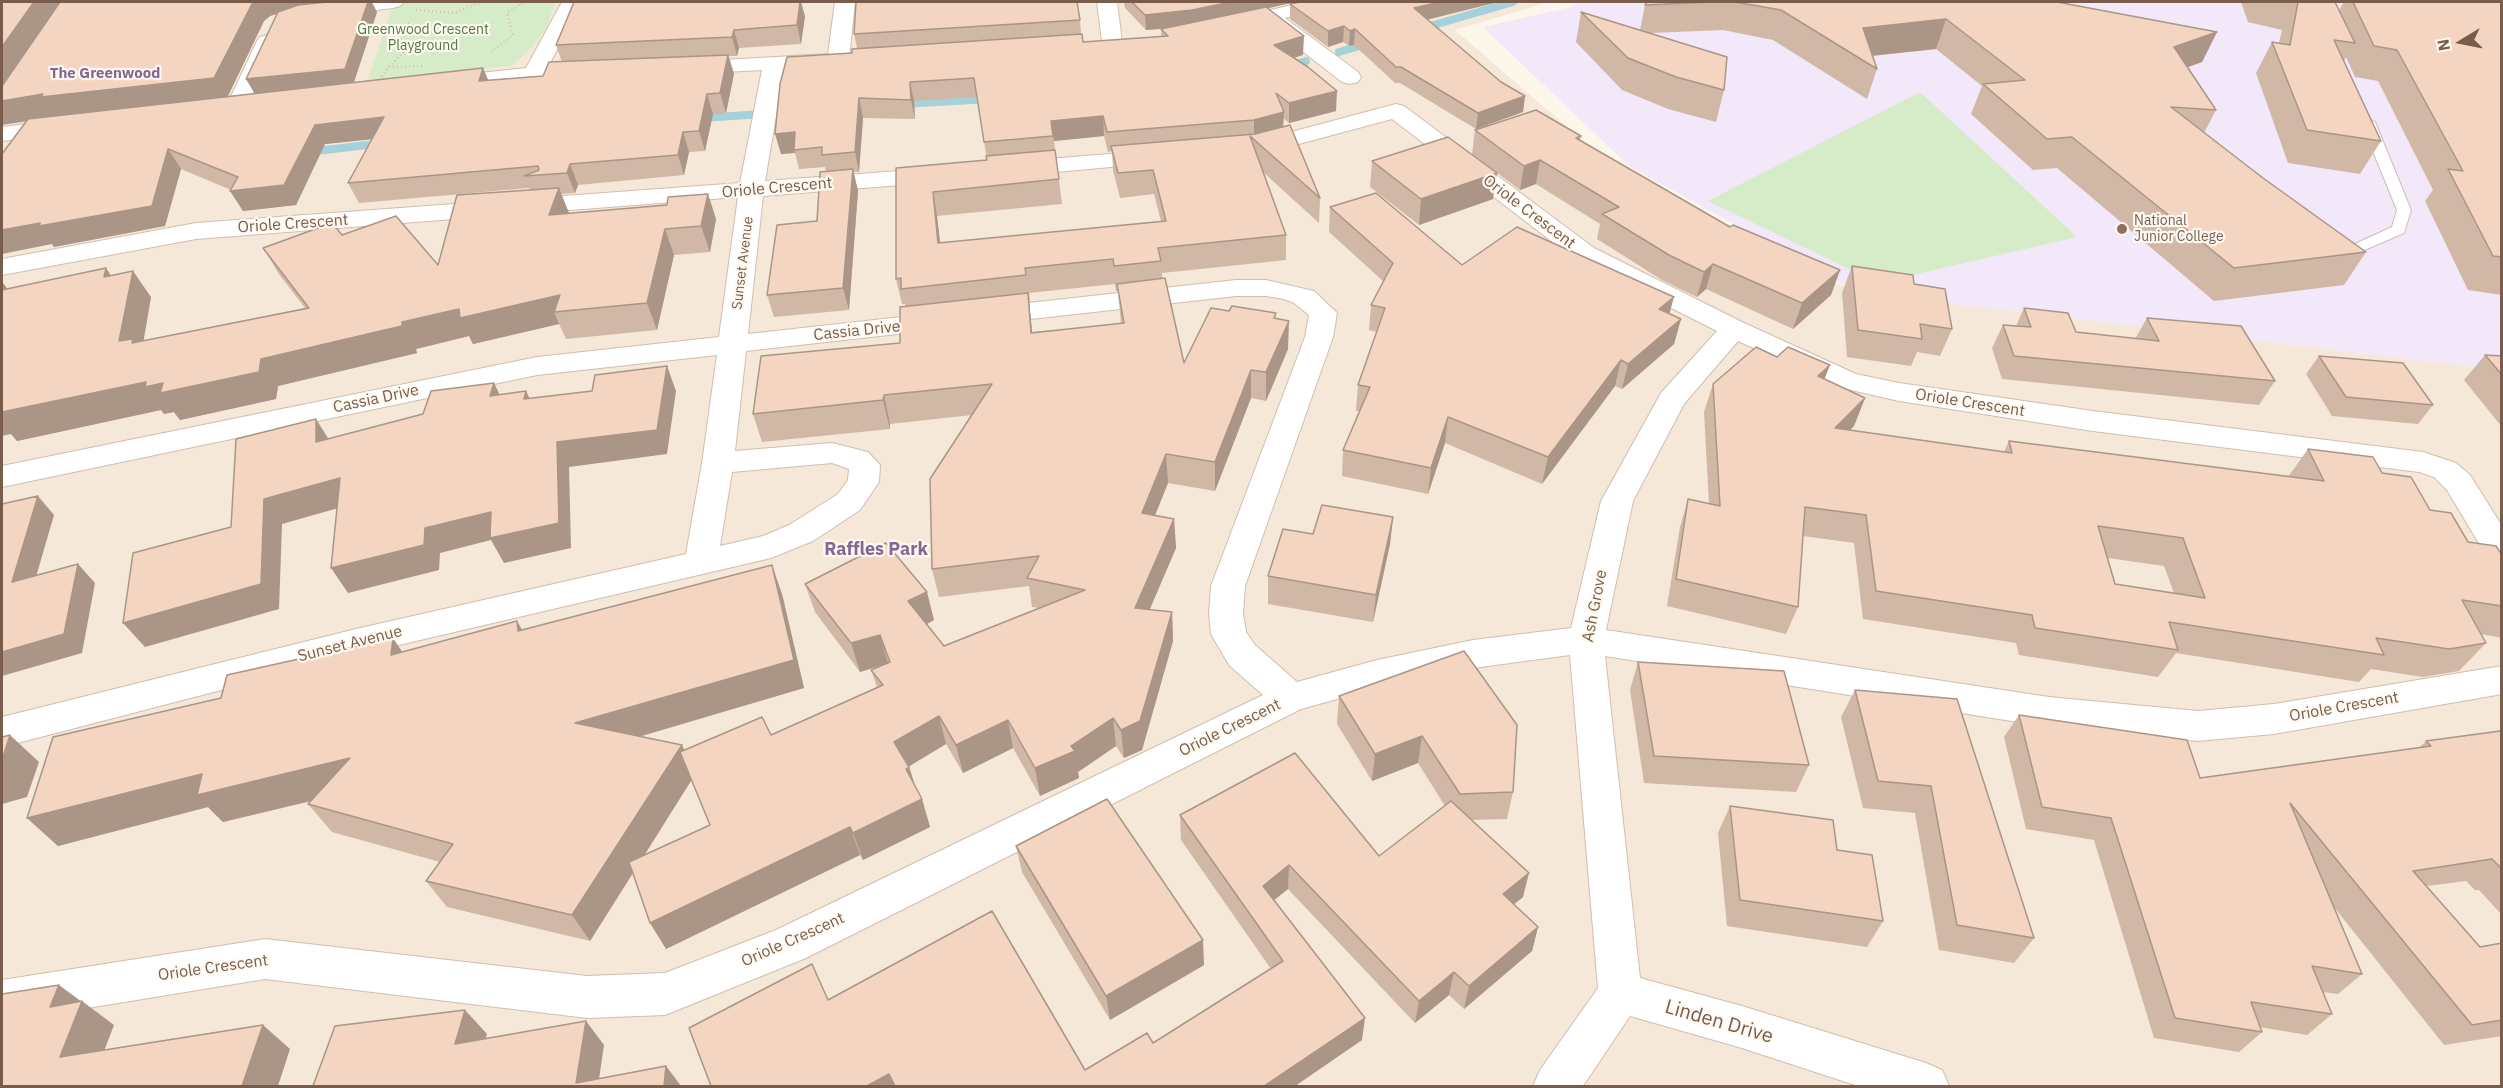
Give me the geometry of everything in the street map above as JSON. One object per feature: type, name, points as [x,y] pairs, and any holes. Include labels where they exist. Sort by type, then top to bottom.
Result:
[{"type":"street","points":[[534,74],[572,2]]},
{"type":"street","points":[[838,59],[845,2]]},
{"type":"street","points":[[1107,2],[1112,42]]},
{"type":"street","points":[[1215,29],[1326,2]]},
{"type":"street","points":[[315,12],[396,11]]},
{"type":"street","points":[[1270,16],[1350,77]]},
{"type":"street","points":[[260,104],[226,108],[273,26],[278,22]]},
{"type":"street","points":[[1089,44],[1136,41]]},
{"type":"street","points":[[668,68],[862,58]]},
{"type":"street","name":"Sunset Avenue","points":[[701,563],[718,463],[734,344],[751,190],[774,64]]},
{"type":"street","points":[[428,76],[612,71]]},
{"type":"street","name":"Oriole Crescent","points":[[1232,151],[1255,149],[1396,111],[1585,254],[1734,329],[1848,381],[1899,392],[2093,421],[2423,462],[2445,470],[2459,483],[2502,554]]},
{"type":"street","points":[[2,134],[82,124]]},
{"type":"street","points":[[995,170],[1184,155]]},
{"type":"street","name":"Oriole Crescent","points":[[2,267],[196,231],[959,173]]},
{"type":"street","name":"Cassia Drive","points":[[2,476],[537,366],[1236,288],[1266,288],[1304,297],[1323,313],[1318,337],[1228,586],[1226,614],[1228,634],[1242,655],[1291,698]]},
{"type":"street","name":"Ash Grove","points":[[1620,993],[1586,640],[1617,501],[1671,400],[1734,329]]},
{"type":"street","name":"Sunset Avenue","points":[[2,732],[356,642],[771,546],[801,533],[849,502],[865,473],[864,465],[857,459],[832,453],[718,463]]},
{"type":"street","name":"Oriole Crescent","points":[[2,1001],[265,959],[587,997],[665,994],[790,944],[1291,698],[1377,674],[1473,654],[1586,640],[2049,712],[2198,726],[2274,719],[2502,680]]},
{"type":"street","points":[[1557,1086],[1620,993]]},
{"type":"street","name":"Linden Drive","points":[[1620,993],[1742,1027],[1926,1086]]},
{"type":"lane","points":[[2361,105],[2404,210],[2399,230],[2362,246]]},
{"type":"path","points":[[411,11],[420,9],[454,13],[482,2]]},
{"type":"path","points":[[483,54],[494,51],[513,35],[507,13],[524,2]]},
{"type":"path","points":[[375,86],[405,51],[400,40],[414,26],[396,11]]},
{"type":"path","points":[[389,67],[428,76]]},
{"type":"shaded area","points":[[2,2],[1549,2],[1455,30],[1649,198],[1856,292],[2501,370],[2501,1086],[2,1086]]},
{"type":"shaded area","name":"National Junior College","points":[[1578,2],[2501,2],[2501,370],[1856,292],[1629,166],[1483,27],[1571,7]]},
{"type":"green space","name":"Greenwood Crescent Playground","points":[[415,2],[555,2],[547,27],[532,47],[512,66],[368,80],[393,5]]},
{"type":"green space","points":[[1920,92],[2077,237],[1878,283],[1708,201]]},
{"type":"building","points":[[2,2],[34,2],[2,47]]},
{"type":"building","points":[[60,2],[253,2],[214,78],[41,97],[43,94],[2,101],[2,86]]},
{"type":"building","points":[[368,2],[345,69],[246,79],[278,12],[298,5]]},
{"type":"building","points":[[574,2],[800,2],[797,25],[734,30],[732,37],[556,45]]},
{"type":"building","points":[[856,2],[1077,2],[1080,20],[854,34]]},
{"type":"building","points":[[1132,2],[1231,2],[1192,10],[1145,15]]},
{"type":"building","points":[[1300,2],[1440,2],[1414,8],[1501,82],[1525,96],[1478,113],[1401,67],[1396,67],[1355,29],[1350,31],[1344,26],[1328,31],[1290,4]]},
{"type":"building","points":[[1647,2],[1711,2],[1645,5]]},
{"type":"building","points":[[1735,2],[2057,2],[2217,32],[2174,47],[2216,110],[2171,107],[2263,178],[2366,252],[2234,268],[2072,137],[2047,139],[1983,84],[2025,80],[1946,19],[1863,28],[1877,69],[1781,10]]},
{"type":"building","points":[[2298,2],[2335,2],[2355,43],[2334,40],[2381,141],[2307,130],[2272,42],[2290,45]]},
{"type":"building","points":[[2353,2],[2502,2],[2502,257],[2493,256],[2448,169],[2463,171],[2397,50],[2374,46]]},
{"type":"building","points":[[1266,7],[1304,36],[1274,45],[1308,67],[1337,91],[1289,103],[1276,93],[1284,112],[1254,120],[1107,132],[1103,116],[1051,121],[1053,136],[984,142],[974,78],[910,82],[911,100],[859,98],[855,152],[822,155],[822,147],[794,150],[795,132],[775,134],[780,84],[787,57],[852,53],[852,49],[1082,34],[1083,42],[1168,36],[1161,29]]},
{"type":"building","points":[[1581,12],[1727,57],[1724,90],[1676,77],[1628,58]]},
{"type":"building","points":[[728,55],[720,93],[707,94],[699,131],[683,132],[678,155],[570,164],[567,173],[524,176],[539,170],[538,166],[348,183],[384,117],[315,125],[284,185],[230,191],[238,177],[168,149],[152,206],[39,226],[40,223],[2,230],[2,154],[28,119],[483,68],[479,81],[543,76],[549,62]]},
{"type":"building","points":[[1536,110],[1581,136],[1576,138],[1730,227],[1733,225],[1840,270],[1802,303],[1713,264],[1704,272],[1669,255],[1602,214],[1619,207],[1540,160],[1524,166],[1475,130]]},
{"type":"building","points":[[1290,125],[1320,198],[1250,136],[1286,235],[1158,248],[1161,261],[1114,266],[1113,259],[1025,268],[1026,275],[901,289],[901,278],[896,279],[896,168],[987,160],[986,156],[1055,150],[1059,179],[933,192],[938,243],[1166,221],[1153,170],[1118,173],[1111,146],[1255,134]]},
{"type":"building","points":[[1448,137],[1497,173],[1421,199],[1372,161]]},
{"type":"building","points":[[853,169],[843,288],[767,295],[777,225],[817,221],[820,172]]},
{"type":"building","points":[[559,188],[549,215],[667,205],[668,197],[708,194],[701,226],[665,229],[647,303],[554,312],[560,295],[460,318],[459,309],[402,322],[402,326],[261,359],[259,372],[160,393],[163,383],[145,387],[146,382],[2,412],[2,290],[106,268],[104,277],[133,271],[119,341],[133,339],[132,343],[309,308],[263,248],[332,223],[342,235],[396,216],[438,265],[457,195]]},
{"type":"building","points":[[1376,193],[1462,265],[1517,227],[1674,297],[1659,309],[1681,319],[1628,364],[1621,360],[1548,457],[1448,417],[1431,468],[1343,450],[1370,387],[1358,385],[1385,308],[1371,305],[1393,263],[1330,207]]},
{"type":"building","points":[[1852,266],[1913,275],[1914,284],[1945,289],[1952,329],[1920,324],[1922,339],[1858,330]]},
{"type":"building","points":[[1165,278],[1184,363],[1211,308],[1229,311],[1232,306],[1276,313],[1274,318],[1289,321],[1266,372],[1251,370],[1215,462],[1166,454],[1142,513],[1174,519],[1135,608],[1172,612],[1140,721],[1121,730],[1113,718],[1071,746],[1075,751],[1035,768],[1008,720],[956,745],[939,716],[894,742],[909,767],[906,769],[922,799],[853,833],[850,827],[650,923],[629,862],[710,825],[680,752],[762,717],[771,735],[883,685],[871,670],[890,662],[880,635],[851,643],[805,584],[886,543],[927,592],[908,601],[944,646],[1085,590],[1027,578],[1039,556],[932,569],[930,479],[992,384],[884,395],[883,400],[753,414],[761,356],[900,343],[900,307],[1028,293],[1031,333],[1124,323],[1117,284]]},
{"type":"building","points":[[2024,308],[2068,313],[2076,332],[2159,341],[2147,318],[2241,326],[2275,381],[2014,356],[2003,325],[2031,327]]},
{"type":"building","points":[[1756,347],[1777,357],[1788,347],[1830,365],[1818,376],[1865,398],[1835,428],[2012,453],[2009,441],[2324,481],[2308,449],[2373,457],[2382,473],[2411,477],[2430,510],[2451,513],[2468,542],[2496,546],[2502,555],[2502,606],[2462,600],[2486,643],[2449,649],[2376,638],[2384,655],[2169,622],[2178,650],[2035,628],[2032,615],[1876,591],[1866,515],[1805,507],[1798,607],[1676,579],[1688,499],[1720,506],[1713,384]],"holes":[[[2098,526],[2183,538],[2205,598],[2115,584]]]},
{"type":"building","points":[[2485,355],[2502,356],[2502,375]]},
{"type":"building","points":[[2319,356],[2403,363],[2433,405],[2346,397]]},
{"type":"building","points":[[667,366],[657,430],[557,442],[559,523],[490,538],[491,512],[425,528],[424,545],[331,568],[340,478],[264,499],[261,584],[123,623],[133,553],[231,527],[236,439],[316,419],[316,442],[423,414],[431,391],[494,383],[490,396],[526,391],[524,399],[592,391],[595,375]]},
{"type":"building","points":[[38,496],[12,582],[78,564],[64,634],[2,652],[2,504]]},
{"type":"building","points":[[1322,505],[1393,517],[1376,595],[1268,576],[1283,529],[1313,534]]},
{"type":"building","points":[[772,565],[794,660],[575,723],[682,745],[572,915],[426,881],[453,844],[308,804],[350,758],[197,795],[202,774],[27,818],[53,737],[221,698],[227,675],[393,638],[391,655],[517,621],[518,631]]},
{"type":"building","points":[[1464,651],[1517,725],[1513,792],[1460,794],[1422,736],[1375,754],[1339,696]]},
{"type":"building","points":[[1638,662],[1784,671],[1809,765],[1654,756]]},
{"type":"building","points":[[1855,690],[1957,699],[2034,938],[1957,925],[1931,786],[1878,781]]},
{"type":"building","points":[[2019,715],[2187,740],[2200,778],[2431,746],[2426,741],[2502,732],[2502,869],[2492,859],[2413,871],[2480,947],[2502,943],[2502,1020],[2472,1025],[2290,803],[2362,974],[2312,966],[2332,1014],[2251,1002],[2262,1032],[2175,1018],[2111,818],[2042,807]]},
{"type":"building","points":[[10,735],[2,760],[2,737]]},
{"type":"building","points":[[1295,753],[1379,856],[1451,801],[1529,873],[1503,894],[1538,927],[1469,986],[1454,972],[1419,1001],[1289,865],[1263,886],[1365,1018],[1264,1086],[895,1086],[889,1074],[867,1086],[711,1086],[689,1028],[812,964],[828,1000],[992,911],[1085,1070],[1147,1033],[1153,1043],[1283,961],[1180,815]]},
{"type":"building","points":[[1107,799],[1203,940],[1106,996],[1016,846]]},
{"type":"building","points":[[1730,806],[1833,820],[1837,850],[1872,855],[1883,921],[1740,900]]},
{"type":"building","points":[[59,985],[50,1007],[82,1001],[60,1057],[263,1025],[242,1086],[2,1086],[2,994]]},
{"type":"building","points":[[465,1010],[455,1044],[586,1021],[576,1083],[666,1066],[664,1086],[313,1086],[335,1026]]},
{"type":"waterway","points":[[1420,29],[1513,2]]},
{"type":"waterway","points":[[1339,52],[1370,43]]},
{"type":"waterway","points":[[1288,66],[1306,61]]},
{"type":"waterway","points":[[901,104],[990,99]]},
{"type":"waterway","points":[[700,118],[765,114]]},
{"type":"waterway","points":[[309,152],[383,143]]},
{"type":"place","name":"National Junior College","points":[[2122,229]]},
{"type":"district","name":"The Greenwood","points":[[105,74]]},
{"type":"district","name":"Raffles Park","points":[[876,550]]}]
